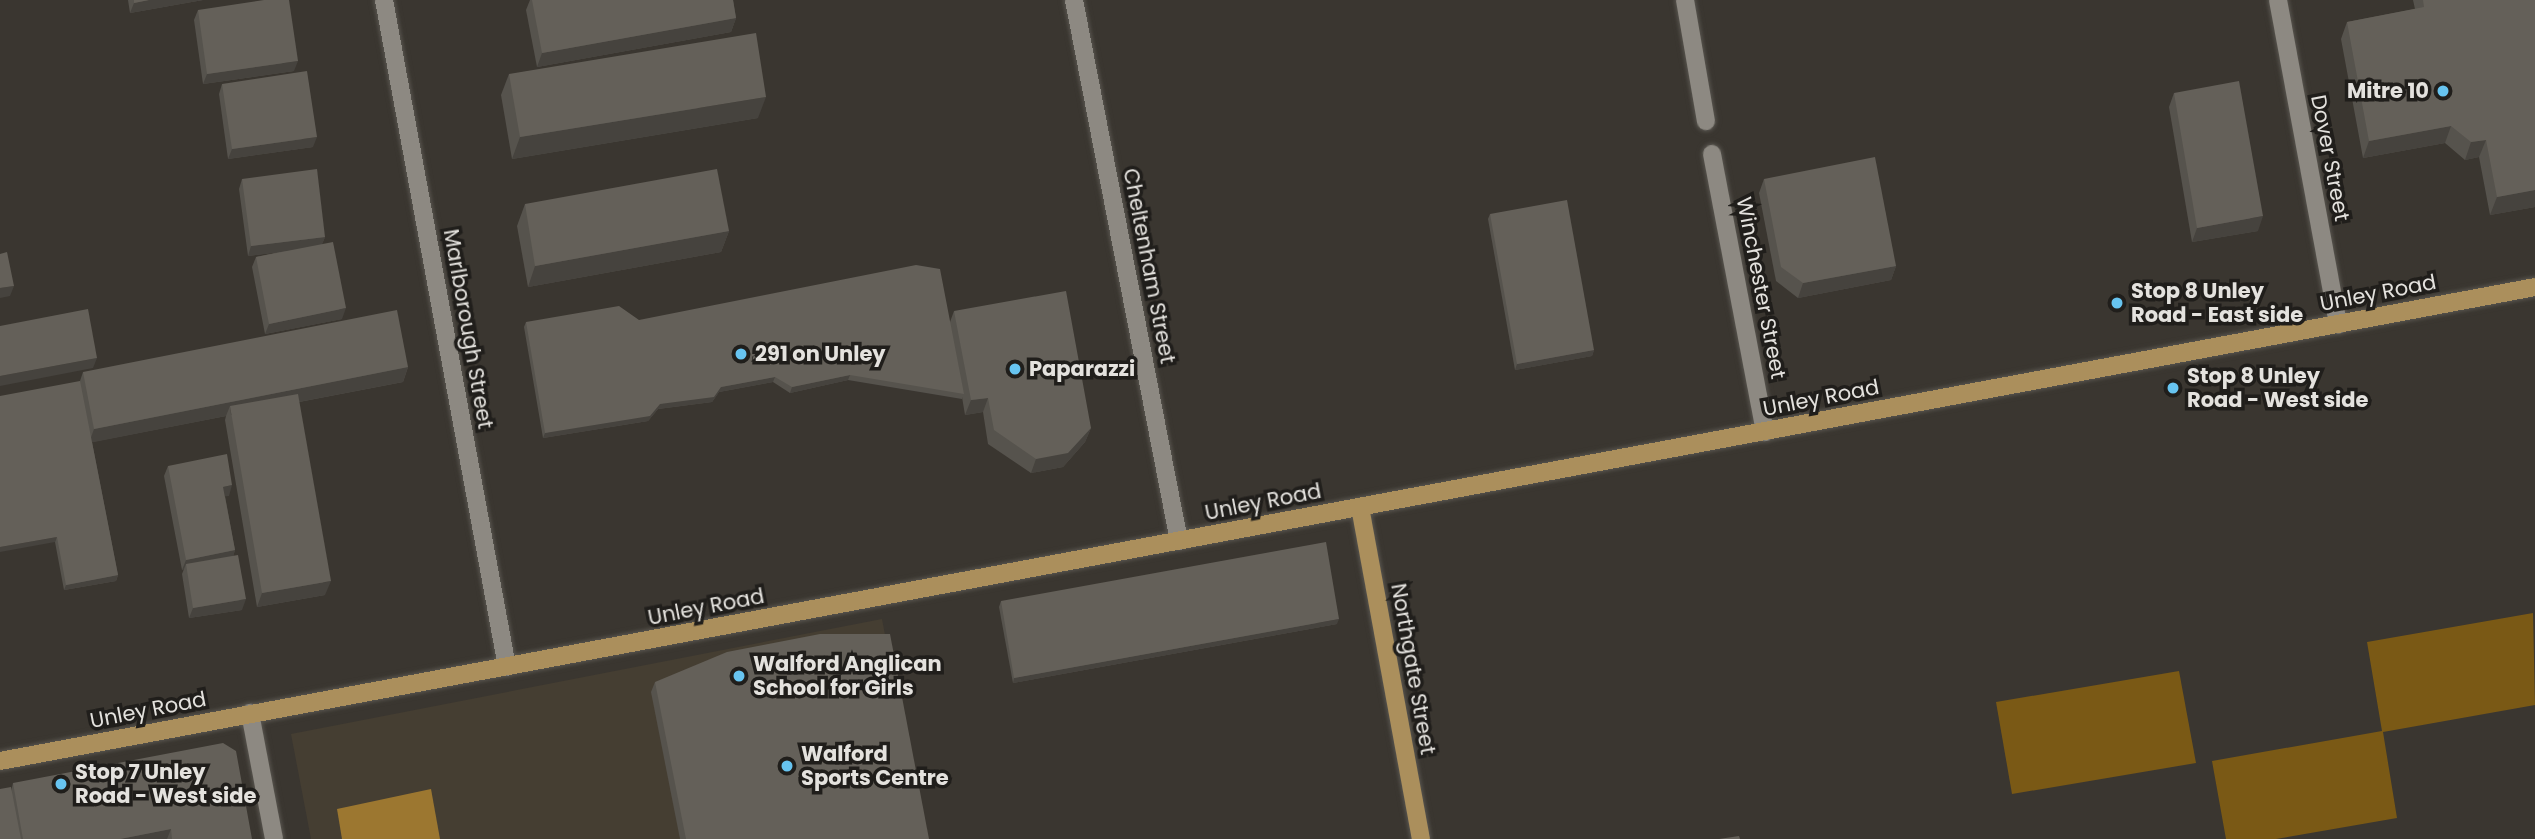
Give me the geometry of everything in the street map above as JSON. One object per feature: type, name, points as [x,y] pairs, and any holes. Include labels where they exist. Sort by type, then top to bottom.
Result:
[{"type":"main road","name":"Unley Road","points":[[0,761],[2535,287]]},
{"type":"main road","name":"Northgate Street","points":[[1360,507],[1421,839]]},
{"type":"street","name":"Marlborough Street","points":[[384,0],[507,667]]},
{"type":"street","name":"Cheltenham Street","points":[[1074,0],[1179,541]]},
{"type":"street","points":[[1685,0],[1706,121]]},
{"type":"street","name":"Dover Street","points":[[2278,0],[2338,324]]},
{"type":"street","name":"Winchester Street","points":[[1712,153],[1765,432]]},
{"type":"street","points":[[250,713],[274,839]]},
{"type":"shaded area","points":[[2533,613],[2535,705],[2383,732],[2397,818],[2276,839],[2226,839],[2212,761],[2382,731],[2367,642]]},
{"type":"shaded area","name":"Walford Anglican School for Girls","points":[[882,619],[923,839],[311,839],[291,734]]},
{"type":"shaded area","points":[[2179,671],[2196,763],[2012,794],[1996,702]]},
{"type":"shaded area","points":[[431,789],[440,839],[342,839],[337,809]]},
{"type":"building","points":[[264,0],[289,0],[298,61],[207,74],[198,10]]},
{"type":"building","points":[[532,0],[733,0],[736,18],[542,53]]},
{"type":"building","name":"Mitre 10","points":[[2423,0],[2535,0],[2535,190],[2497,197],[2486,140],[2471,142],[2451,126],[2369,141],[2347,22],[2424,7]]},
{"type":"building","points":[[756,33],[766,97],[520,137],[509,74]]},
{"type":"building","points":[[307,71],[317,137],[232,149],[222,84]]},
{"type":"building","points":[[2239,81],[2263,216],[2197,228],[2174,93]]},
{"type":"building","points":[[1875,157],[1896,266],[1803,283],[1781,267],[1764,179]]},
{"type":"building","points":[[317,169],[325,237],[251,246],[242,179]]},
{"type":"building","points":[[717,169],[729,231],[535,266],[525,204]]},
{"type":"building","points":[[1567,200],[1594,350],[1517,364],[1490,214]]},
{"type":"building","points":[[333,242],[346,308],[269,324],[256,257]]},
{"type":"building","points":[[7,252],[14,286],[0,288],[0,254]]},
{"type":"building","name":"291 on Unley","points":[[916,265],[940,269],[964,394],[850,375],[792,387],[775,377],[721,387],[714,397],[660,404],[650,416],[545,433],[526,322],[619,306],[639,320]]},
{"type":"building","name":"Paparazzi","points":[[1066,291],[1091,428],[1068,453],[1036,459],[994,430],[988,398],[971,400],[954,311]]},
{"type":"building","points":[[88,309],[97,358],[0,376],[0,326]]},
{"type":"building","points":[[397,310],[408,367],[94,429],[83,372]]},
{"type":"building","points":[[80,381],[118,575],[66,585],[57,537],[0,547],[0,396]]},
{"type":"building","points":[[298,394],[331,581],[262,593],[230,406]]},
{"type":"building","points":[[227,454],[232,485],[223,487],[235,550],[186,560],[168,466]]},
{"type":"building","points":[[1326,542],[1339,619],[1014,678],[1001,601]]},
{"type":"building","points":[[238,555],[246,599],[193,608],[186,564]]},
{"type":"building","name":"Walford Sports Centre","points":[[820,634],[890,634],[929,839],[686,839],[655,682],[727,652]]},
{"type":"building","points":[[223,743],[236,751],[252,839],[172,839],[171,829],[120,839],[23,839],[13,783]]},
{"type":"building","points":[[11,787],[21,839],[0,839],[0,789]]},
{"type":"building","points":[[1739,836],[1740,839],[1719,839]]},
{"type":"place","name":"Mitre 10","points":[[2443,91]]},
{"type":"place","name":"Stop 8 Unley Road - East side","points":[[2117,303]]},
{"type":"place","name":"291 on Unley","points":[[741,354]]},
{"type":"place","name":"Paparazzi","points":[[1015,369]]},
{"type":"place","name":"Stop 8 Unley Road - West side","points":[[2173,388]]},
{"type":"place","name":"Walford Anglican School for Girls","points":[[739,676]]},
{"type":"place","name":"Walford Sports Centre","points":[[787,766]]},
{"type":"place","name":"Stop 7 Unley Road - West side","points":[[61,784]]}]
